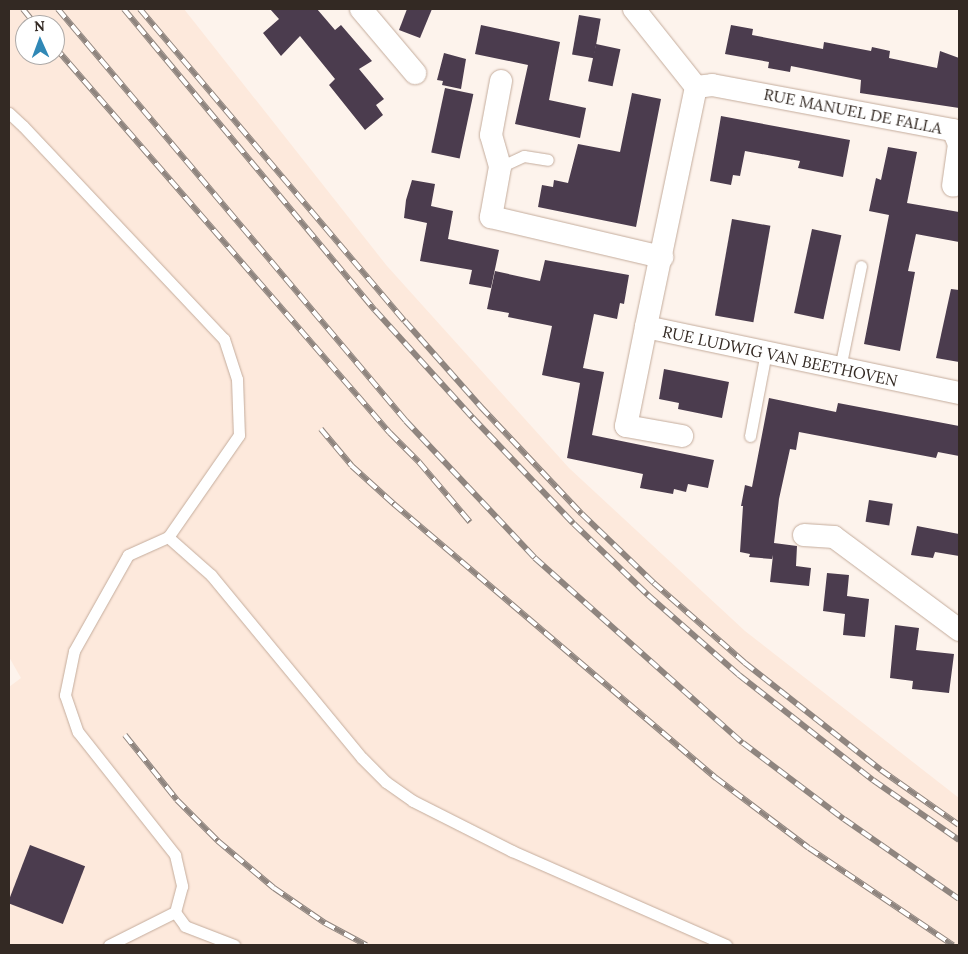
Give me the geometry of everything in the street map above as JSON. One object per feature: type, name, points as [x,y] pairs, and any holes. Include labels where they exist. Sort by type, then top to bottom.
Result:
[{"type":"street","points":[[361,9],[414,73]]},
{"type":"street","points":[[634,9],[696,87]]},
{"type":"street","points":[[501,81],[491,135],[500,167],[491,217],[662,257]]},
{"type":"street","name":"RUE MANUEL DE FALLA","points":[[696,87],[712,85],[953,130],[959,144],[956,188]]},
{"type":"street","name":"RUE LUDWIG VAN BEETHOVEN","points":[[696,87],[646,327],[959,393]]},
{"type":"street","points":[[646,327],[626,426],[682,436]]},
{"type":"street","points":[[804,535],[834,537],[958,627]]},
{"type":"lane","points":[[9,113],[224,339],[237,379],[239,434],[168,536],[128,555],[74,651],[65,695],[78,732],[175,855],[182,886],[175,912],[109,945]]},
{"type":"lane","points":[[500,167],[524,156],[548,160]]},
{"type":"lane","points":[[840,368],[861,266]]},
{"type":"lane","points":[[750,436],[766,352]]},
{"type":"lane","points":[[168,536],[211,575],[362,758],[386,782],[414,800],[512,851],[726,945]]},
{"type":"lane","points":[[175,912],[185,926],[234,945]]},
{"type":"shaded area","points":[[9,9],[184,9],[387,266],[569,468],[745,631],[959,798],[959,945],[9,945],[9,687],[21,678],[9,657]]},
{"type":"building","points":[[270,9],[317,9],[335,30],[341,25],[372,61],[359,69],[384,99],[376,105],[383,115],[365,130],[329,85],[335,79],[300,36],[281,56],[263,33],[279,19]]},
{"type":"building","points":[[407,9],[432,9],[420,38],[399,30]]},
{"type":"building","points":[[579,15],[601,19],[594,58],[572,54]]},
{"type":"building","points":[[481,25],[560,42],[549,100],[586,108],[580,138],[515,124],[528,65],[475,54]]},
{"type":"building","points":[[731,25],[753,29],[752,35],[823,49],[824,42],[871,51],[872,47],[890,51],[889,58],[937,68],[940,51],[959,58],[959,108],[860,93],[861,80],[791,66],[790,72],[768,68],[769,62],[725,54]]},
{"type":"building","points":[[596,44],[620,49],[613,86],[588,81]]},
{"type":"building","points":[[444,53],[466,59],[461,89],[442,85],[443,81],[437,80]]},
{"type":"building","points":[[445,88],[473,94],[460,159],[431,153]]},
{"type":"building","points":[[632,93],[661,99],[636,227],[538,207],[542,185],[553,187],[554,180],[568,183],[578,144],[620,152]]},
{"type":"building","points":[[721,116],[850,140],[843,177],[798,168],[800,161],[745,151],[740,176],[733,175],[731,185],[710,181]]},
{"type":"building","points":[[888,147],[917,152],[907,203],[959,212],[959,242],[916,234],[908,271],[915,272],[900,351],[864,344],[889,215],[869,211],[876,178],[881,180]]},
{"type":"building","points":[[412,180],[435,184],[431,206],[453,211],[448,239],[499,250],[491,288],[469,284],[472,270],[420,261],[427,223],[404,218],[406,200]]},
{"type":"building","points":[[732,219],[770,226],[753,322],[715,316]]},
{"type":"building","points":[[812,229],[841,235],[823,319],[794,313]]},
{"type":"building","points":[[545,260],[629,275],[624,304],[620,303],[617,319],[594,314],[583,368],[604,372],[592,435],[714,460],[708,488],[688,484],[686,492],[674,489],[673,494],[640,488],[643,474],[567,458],[580,383],[542,375],[552,326],[508,317],[509,313],[487,309],[495,271],[540,281]]},
{"type":"building","points":[[951,289],[959,290],[959,362],[936,358]]},
{"type":"building","points":[[664,369],[729,382],[722,418],[678,409],[679,403],[659,399]]},
{"type":"building","points":[[769,398],[836,412],[838,403],[959,426],[959,456],[938,452],[936,458],[799,432],[796,450],[790,449],[779,499],[774,543],[797,546],[796,566],[811,568],[809,586],[770,582],[773,555],[772,559],[749,557],[750,554],[740,552],[743,506],[741,506],[745,485],[752,487]]},
{"type":"building","points":[[869,500],[893,504],[889,525],[866,522]]},
{"type":"building","points":[[917,526],[959,534],[959,556],[935,552],[933,558],[911,555]]},
{"type":"building","points":[[827,573],[849,575],[847,596],[869,599],[865,637],[843,635],[845,614],[823,611]]},
{"type":"building","points":[[895,625],[919,628],[916,650],[954,654],[949,693],[912,689],[913,681],[890,678]]},
{"type":"building","points":[[30,845],[85,866],[63,924],[9,903]]},
{"type":"railway","points":[[23,9],[28,15]]},
{"type":"railway","points":[[58,9],[406,421],[535,558],[743,743],[844,819],[959,899]]},
{"type":"railway","points":[[124,9],[375,310],[473,418],[574,524],[648,595],[739,675],[873,780],[959,840]]},
{"type":"railway","points":[[140,9],[405,321],[481,407],[582,514],[654,583],[745,663],[881,770],[959,825]]},
{"type":"railway","points":[[65,59],[390,433],[419,462],[470,522]]},
{"type":"railway","points":[[321,429],[352,466],[394,504],[716,778],[809,848],[953,945]]},
{"type":"railway","points":[[125,735],[177,800],[218,841],[274,888],[325,923],[366,945]]}]
